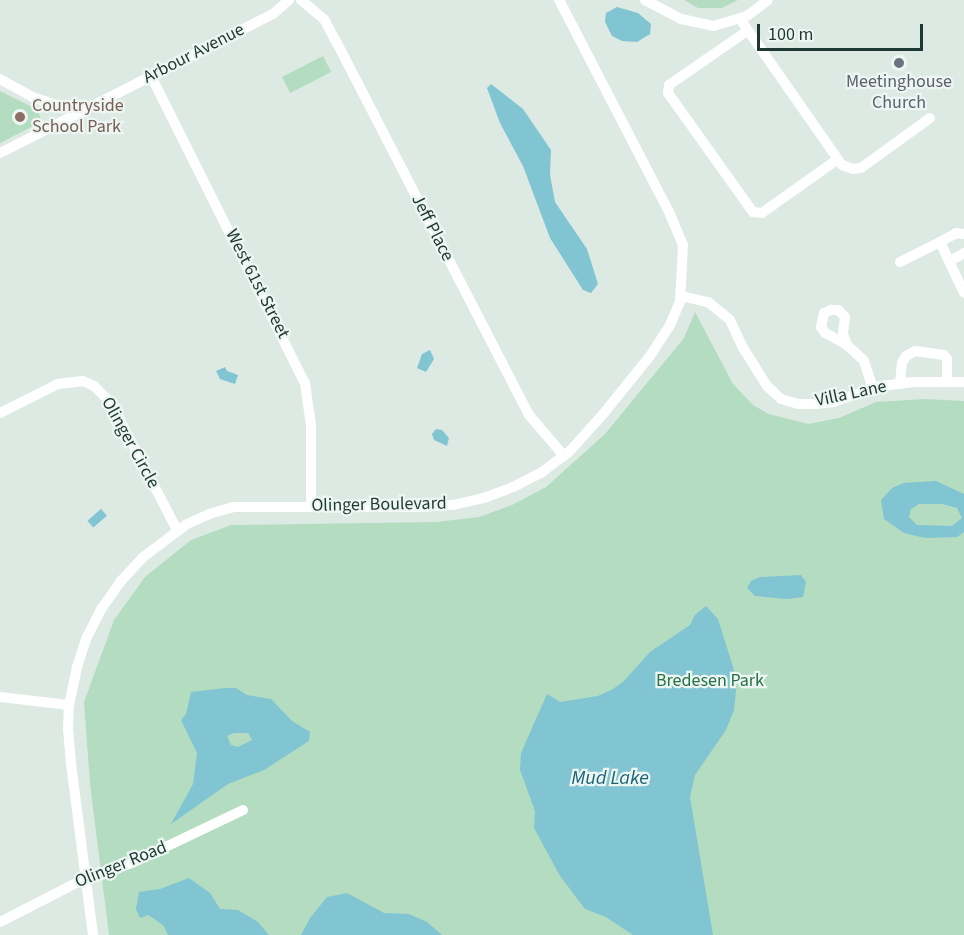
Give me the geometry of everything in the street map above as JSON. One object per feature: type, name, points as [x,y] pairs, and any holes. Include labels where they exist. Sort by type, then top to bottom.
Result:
[{"type":"street","name":"Arbour Avenue","points":[[0,153],[273,14],[289,0]]},
{"type":"street","name":"Jeff Place","points":[[301,0],[324,19],[529,415],[564,456]]},
{"type":"street","name":"Olinger Boulevard","points":[[93,935],[68,730],[69,705],[76,667],[102,608],[120,582],[142,558],[177,530],[209,514],[233,507],[453,505],[484,498],[513,487],[542,472],[564,456],[604,413],[650,356],[670,325],[681,296],[683,245],[668,210],[560,0]]},
{"type":"street","points":[[645,0],[698,24],[714,26],[740,19],[768,0]]},
{"type":"street","points":[[740,19],[842,165],[861,168],[930,118]]},
{"type":"street","points":[[747,31],[669,85],[668,93],[753,212],[762,213],[838,159]]},
{"type":"street","name":"West 61st Street","points":[[152,76],[305,384],[311,425],[311,506]]},
{"type":"street","points":[[0,79],[32,97],[79,112]]},
{"type":"street","points":[[900,262],[956,233],[964,234]]},
{"type":"street","points":[[940,242],[964,293]]},
{"type":"street","points":[[952,265],[964,253]]},
{"type":"street","name":"Villa Lane","points":[[681,296],[708,302],[730,320],[742,346],[767,386],[781,399],[798,404],[815,404],[833,402],[873,388],[900,384],[964,382]]},
{"type":"street","points":[[847,345],[864,361],[873,388]]},
{"type":"street","points":[[900,384],[902,363],[906,356],[915,351],[944,355],[947,359],[947,381]]},
{"type":"street","name":"Olinger Circle","points":[[0,413],[58,384],[83,381],[94,386],[111,403],[177,530]]},
{"type":"street","points":[[0,697],[69,705]]},
{"type":"street","name":"Olinger Road","points":[[0,922],[86,878],[132,863],[243,810]]},
{"type":"green space","points":[[684,0],[738,0],[722,8],[698,8]]},
{"type":"green space","points":[[323,56],[331,72],[290,93],[282,77]]},
{"type":"green space","name":"Countryside School Park","points":[[0,91],[38,110],[41,120],[0,143]]},
{"type":"green space","name":"Bredesen Park","points":[[695,312],[733,384],[753,405],[769,414],[808,424],[839,418],[876,402],[925,399],[964,401],[964,935],[109,935],[90,784],[84,702],[114,620],[145,577],[191,540],[231,525],[436,522],[479,517],[512,505],[546,487],[605,434],[684,338]]},
{"type":"water","points":[[617,7],[638,13],[651,24],[650,34],[637,42],[622,41],[612,36],[605,22],[606,13]]},
{"type":"water","points":[[491,84],[523,109],[551,150],[550,175],[555,202],[587,249],[598,284],[591,293],[583,290],[550,238],[523,166],[500,123],[487,88]]},
{"type":"water","points":[[430,350],[434,359],[426,372],[417,368],[422,354]]},
{"type":"water","points":[[225,367],[227,371],[238,375],[235,384],[220,379],[216,371]]},
{"type":"water","points":[[436,429],[442,430],[449,438],[447,446],[434,440],[432,434]]},
{"type":"water","points":[[936,481],[964,494],[964,532],[957,537],[925,538],[904,533],[884,519],[881,500],[892,488],[904,483]],"holes":[[[919,504],[942,504],[957,508],[962,518],[952,526],[917,525],[909,517],[911,509]]]},
{"type":"water","points":[[101,509],[107,516],[93,528],[87,521]]},
{"type":"water","points":[[801,575],[806,582],[803,597],[787,599],[755,596],[747,588],[751,581],[760,577]]},
{"type":"water","name":"Mud Lake","points":[[706,606],[718,619],[734,670],[736,691],[734,710],[726,730],[695,775],[690,797],[713,935],[633,935],[606,917],[585,909],[560,876],[534,828],[535,811],[520,770],[521,753],[547,694],[560,702],[598,696],[613,689],[624,681],[650,652],[690,625],[695,615]]},
{"type":"water","points":[[236,688],[247,695],[271,699],[292,721],[310,732],[309,741],[264,770],[228,784],[171,824],[193,784],[197,753],[181,720],[186,714],[191,692]],"holes":[[[234,733],[248,733],[252,740],[238,747],[231,745],[227,736]]]},
{"type":"water","points":[[189,878],[210,893],[220,909],[238,910],[258,922],[269,935],[168,935],[164,926],[153,918],[148,915],[140,918],[136,909],[139,892],[160,889]]},
{"type":"water","points":[[347,893],[384,913],[409,914],[427,922],[442,935],[301,935],[310,918],[327,897]]},
{"type":"place","name":"Meetinghouse Church","points":[[899,63]]},
{"type":"place","name":"Countryside School Park","points":[[20,117]]}]
